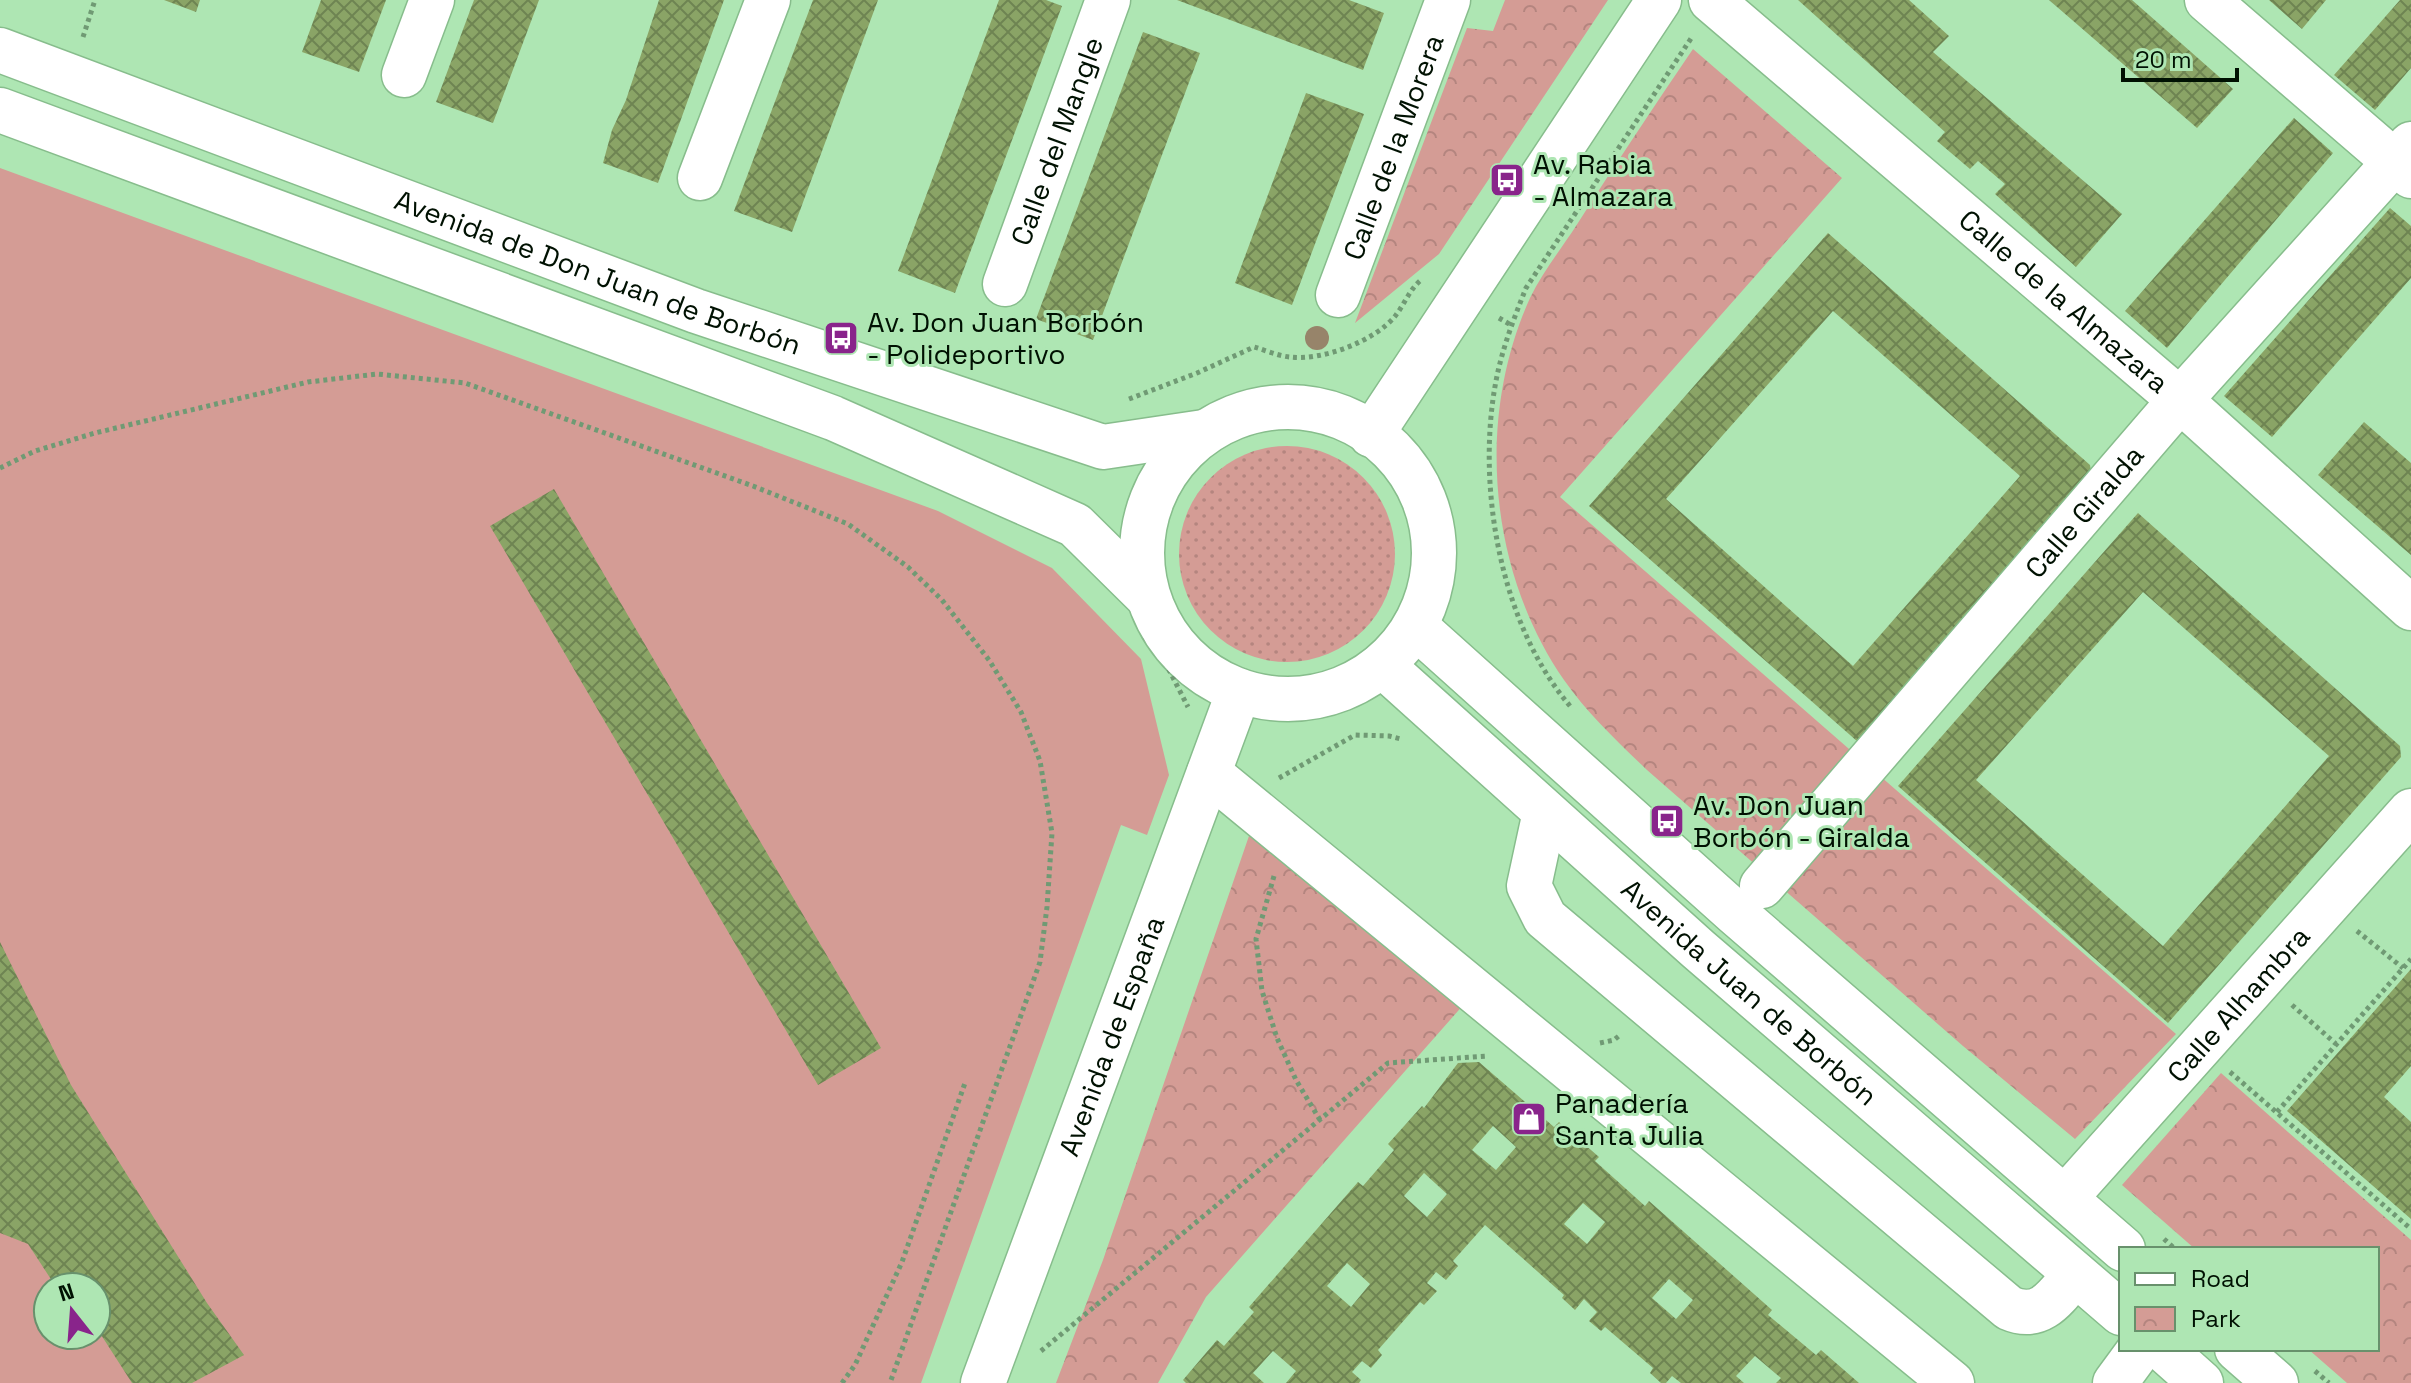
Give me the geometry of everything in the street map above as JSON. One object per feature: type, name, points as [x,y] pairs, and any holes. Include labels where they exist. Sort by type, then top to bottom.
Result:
[{"type":"street","points":[[404,75],[432,0]]},
{"type":"street","points":[[700,178],[768,0]]},
{"type":"street","name":"Calle del Mangle","points":[[1005,284],[1108,0]]},
{"type":"street","name":"Calle de la Morera","points":[[1338,295],[1448,0]]},
{"type":"street","points":[[1371,435],[1659,0]]},
{"type":"street","points":[[2207,0],[2406,161]]},
{"type":"street","name":"Calle de la Almazara","points":[[1713,2],[2180,400],[2411,608]]},
{"type":"street","name":"Avenida de Don Juan de Borbón","points":[[0,50],[696,311],[1103,447],[1204,432]]},
{"type":"street","name":"Avenida de Don Juan de Borbón","points":[[0,110],[833,418],[1075,525],[1145,614]]},
{"type":"street","name":"Calle Giralda","points":[[1762,886],[2180,400],[2406,161]]},
{"type":"street","points":[[1324,409],[1371,435],[1389,445],[1419,483],[1436,553],[1430,596],[1416,627],[1382,665],[1345,688],[1316,697],[1270,698],[1239,691],[1192,663],[1161,627],[1145,614],[1141,547],[1147,513],[1169,466],[1204,432],[1250,410],[1324,409]]},
{"type":"street","name":"Avenida Juan de Borbón","points":[[1416,627],[1735,913],[2065,1198],[2139,1240]]},
{"type":"street","name":"Avenida Juan de Borbón","points":[[1382,665],[1698,949],[2119,1311]]},
{"type":"street","name":"Avenida de España","points":[[983,1383],[1239,691]]},
{"type":"street","points":[[1211,766],[1287,837],[1952,1383]]},
{"type":"street","name":"Calle Alhambra","points":[[2065,1198],[2411,811]]},
{"type":"street","points":[[1545,812],[1529,886],[1545,918],[2009,1308],[2024,1315],[2037,1311],[2052,1301],[2075,1274]]},
{"type":"street","points":[[2115,1383],[2139,1351]]},
{"type":"street","points":[[2165,1351],[2198,1382]]},
{"type":"street","points":[[2239,1351],[2276,1383]]},
{"type":"path","points":[[80,45],[95,0]]},
{"type":"path","points":[[1572,708],[1538,658],[1520,617],[1502,566],[1492,524],[1488,453],[1496,381],[1511,325],[1526,288],[1713,2]]},
{"type":"path","points":[[1119,402],[1145,394],[1254,347],[1288,357],[1306,357],[1365,340],[1396,315],[1415,285],[1426,276],[1511,325]]},
{"type":"path","points":[[0,468],[35,451],[95,433],[308,382],[377,374],[465,383],[753,486],[848,524],[908,567],[942,600],[989,660],[1021,712],[1040,761],[1052,833],[1040,962],[890,1383]]},
{"type":"path","points":[[1145,614],[1164,660],[1188,705],[1192,746],[1211,766]]},
{"type":"path","points":[[1268,785],[1355,735],[1389,736],[1413,742]]},
{"type":"path","points":[[1287,837],[1256,939],[1262,991],[1277,1038],[1296,1080],[1320,1120]]},
{"type":"path","points":[[2346,923],[2403,968]]},
{"type":"path","points":[[2277,1112],[2411,959]]},
{"type":"path","points":[[2282,996],[2336,1044]]},
{"type":"path","points":[[1036,1355],[1388,1063],[1548,1051],[1614,1040],[1649,1005]]},
{"type":"path","points":[[2221,1064],[2411,1229]]},
{"type":"path","points":[[842,1383],[855,1365],[902,1262],[965,1083]]},
{"type":"path","points":[[2139,1240],[2167,1247]]},
{"type":"green space","points":[[1505,0],[1608,0],[1439,254],[1355,323],[1467,28],[1493,31]]},
{"type":"green space","points":[[1693,49],[1842,178],[1560,497],[2176,1034],[2075,1139],[1963,1046],[1625,749],[1564,680],[1539,638],[1519,592],[1506,544],[1498,494],[1497,444],[1502,394],[1513,345],[1540,279]]},
{"type":"green space","points":[[0,168],[938,511],[1052,568],[1141,659],[1169,775],[1147,835],[1121,825],[921,1383],[0,1383]]},
{"type":"green space","points":[[1287,446],[1328,454],[1347,464],[1363,478],[1377,494],[1387,513],[1395,554],[1387,595],[1377,614],[1363,630],[1347,644],[1328,654],[1287,662],[1246,654],[1227,644],[1211,630],[1197,614],[1187,595],[1179,554],[1187,513],[1197,494],[1211,478],[1227,464],[1246,454]]},
{"type":"green space","points":[[1250,833],[1465,1003],[1206,1297],[1158,1383],[1056,1383],[1103,1260]]},
{"type":"green space","points":[[2221,1073],[2411,1240],[2411,1383],[2347,1383],[2310,1351],[2379,1351],[2379,1247],[2193,1247],[2122,1185]]},
{"type":"building","points":[[164,0],[200,0],[196,12]]},
{"type":"building","points":[[321,0],[386,0],[359,72],[302,52]]},
{"type":"building","points":[[474,0],[539,0],[493,123],[436,102]]},
{"type":"building","points":[[659,0],[724,0],[658,183],[603,163]]},
{"type":"building","points":[[813,0],[878,0],[792,232],[734,211]]},
{"type":"building","points":[[999,0],[1046,0],[1062,6],[955,293],[898,271]]},
{"type":"building","points":[[1177,0],[1349,0],[1384,13],[1363,70]]},
{"type":"building","points":[[1798,0],[1909,0],[1949,36],[1933,52],[2122,214],[2076,267],[1995,194],[2005,184],[1978,161],[1970,169],[1937,141],[1945,132]]},
{"type":"building","points":[[2049,0],[2132,0],[2233,89],[2197,128]]},
{"type":"building","points":[[2269,0],[2326,0],[2302,29]]},
{"type":"building","points":[[2400,0],[2411,0],[2411,68],[2375,110],[2334,75]]},
{"type":"building","points":[[1143,32],[1200,53],[1093,340],[1036,319]]},
{"type":"building","points":[[1306,93],[1364,114],[1292,305],[1235,283]]},
{"type":"building","points":[[2294,118],[2333,153],[2167,348],[2125,311]]},
{"type":"building","points":[[2390,208],[2411,226],[2411,278],[2272,437],[2224,396]]},
{"type":"building","points":[[1828,233],[2090,465],[2092,477],[1858,742],[1589,506]],"holes":[[[1833,311],[2020,476],[1853,666],[1666,499]]]},
{"type":"building","points":[[2364,422],[2411,463],[2411,555],[2318,475]]},
{"type":"building","points":[[554,489],[881,1048],[818,1085],[490,526]]},
{"type":"building","points":[[2138,513],[2400,746],[2401,757],[2168,1023],[1898,786]],"holes":[[[2143,592],[2329,756],[2163,946],[1976,780]]]},
{"type":"building","points":[[0,942],[71,1085],[207,1303],[244,1355],[192,1383],[132,1383],[111,1351],[112,1271],[46,1271],[28,1244],[0,1233]]},
{"type":"building","points":[[2411,969],[2411,1066],[2384,1097],[2411,1122],[2411,1219],[2287,1111]]},
{"type":"building","points":[[1479,1062],[1554,1127],[1559,1122],[1599,1157],[1595,1161],[1645,1206],[1649,1201],[1772,1310],[1768,1315],[1816,1355],[1821,1350],[1859,1383],[1776,1383],[1781,1378],[1755,1356],[1736,1376],[1744,1383],[1681,1383],[1672,1376],[1666,1383],[1661,1383],[1650,1373],[1653,1368],[1605,1327],[1601,1331],[1589,1321],[1597,1312],[1584,1299],[1575,1310],[1562,1298],[1564,1295],[1485,1225],[1453,1261],[1458,1266],[1446,1280],[1436,1272],[1427,1283],[1437,1291],[1424,1305],[1420,1302],[1378,1350],[1382,1355],[1371,1368],[1362,1361],[1352,1372],[1361,1380],[1359,1383],[1286,1383],[1296,1371],[1273,1351],[1253,1373],[1264,1383],[1186,1383],[1183,1380],[1217,1340],[1224,1346],[1254,1312],[1249,1307],[1358,1182],[1363,1186],[1394,1150],[1388,1144],[1422,1106],[1424,1108],[1458,1063]],"holes":[[[1493,1126],[1516,1147],[1496,1170],[1472,1150]],[[1424,1173],[1447,1194],[1427,1217],[1404,1196]],[[1583,1203],[1605,1222],[1587,1244],[1564,1224]],[[1347,1263],[1370,1284],[1351,1307],[1327,1286]],[[1669,1279],[1693,1300],[1676,1319],[1652,1298]]]},
{"type":"place","name":"Av. Rabia - Almazara","points":[[1507,180]]},
{"type":"place","name":"Av. Don Juan Borbón - Polideportivo","points":[[841,338]]},
{"type":"place","name":"Av. Don Juan Borbón - Giralda","points":[[1667,821]]},
{"type":"place","name":"Panadería Santa Julia","points":[[1529,1119]]}]
